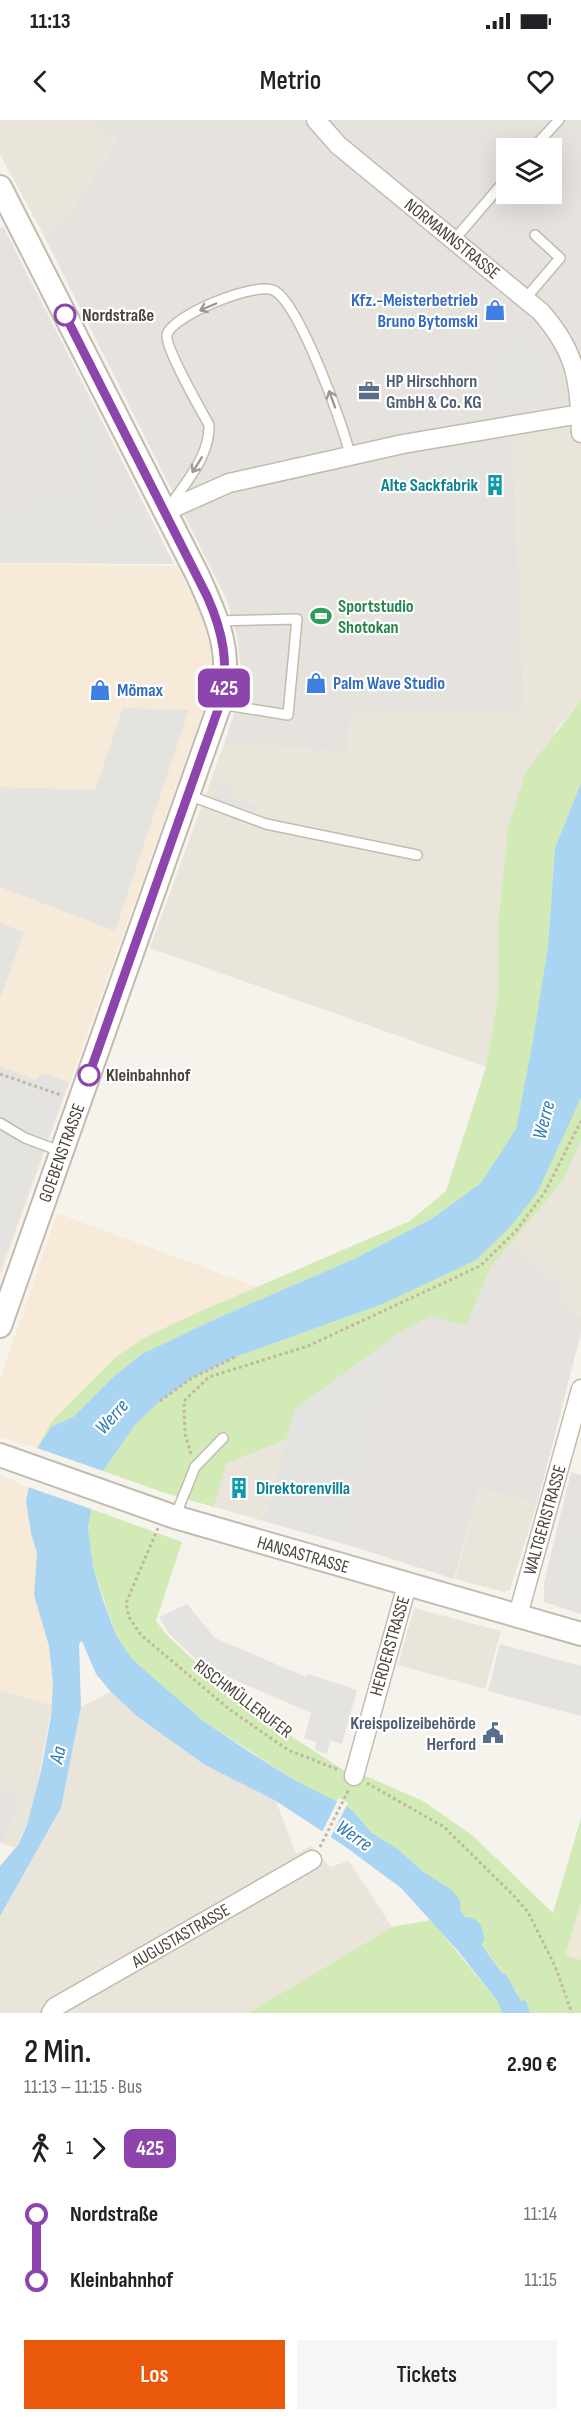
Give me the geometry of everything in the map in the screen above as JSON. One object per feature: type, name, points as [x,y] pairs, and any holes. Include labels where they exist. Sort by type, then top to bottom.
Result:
[{"type":"street","name":"NORMANNSTRASSE","points":[[316,120],[338,145],[541,312],[563,339],[574,367],[580,414]]},
{"type":"street","name":"GOEBENSTRASSE","points":[[0,187],[166,511],[218,621],[226,654],[226,671],[220,704],[0,1326]]},
{"type":"street","points":[[166,511],[229,483],[350,455],[580,414],[581,433]]},
{"type":"street","name":"WALTGERISTRASSE","points":[[518,1615],[581,1389]]},
{"type":"street","name":"HANSASTRASSE","points":[[0,1455],[166,1514],[581,1634]]},
{"type":"street","name":"HERDERSTRASSE","points":[[353,1780],[408,1585]]},
{"type":"street","name":"AUGUSTASTRASSE","points":[[51,2013],[55,2007],[315,1854]]},
{"type":"lane","points":[[542,138],[559,120]]},
{"type":"lane","points":[[454,240],[496,191]]},
{"type":"lane","points":[[525,299],[560,258],[536,235]]},
{"type":"lane","points":[[166,511],[202,458],[210,439],[209,425],[171,352],[166,337],[171,326],[191,314],[247,290],[264,288],[273,290],[281,296],[290,309],[324,376],[350,455]]},
{"type":"lane","points":[[218,621],[297,619],[288,715],[220,704]]},
{"type":"lane","points":[[188,795],[266,824],[417,855]]},
{"type":"lane","points":[[0,1123],[26,1138],[63,1152]]},
{"type":"lane","points":[[166,1514],[195,1467],[223,1438]]},
{"type":"path","points":[[0,1074],[80,1102]]},
{"type":"path","points":[[195,1467],[184,1434],[184,1401],[209,1377],[308,1346],[480,1266],[516,1231],[545,1192],[581,1121]]},
{"type":"path","points":[[160,1401],[192,1378],[235,1357]]},
{"type":"path","name":"RISCHMÜLLERUFER","points":[[166,1514],[126,1603],[129,1617],[141,1635],[229,1709],[288,1750],[353,1780],[444,1827],[528,1912],[551,1957],[572,2013]]},
{"type":"path","points":[[315,1854],[353,1780]]},
{"type":"shaded area","points":[[0,120],[85,120],[116,139],[71,212],[44,236],[0,154]]},
{"type":"shaded area","points":[[85,120],[581,120],[581,361],[563,368],[569,405],[517,414],[514,458],[525,710],[350,715],[349,752],[224,744],[238,702],[241,671],[237,636],[226,598],[44,236],[71,212],[116,140]]},
{"type":"shaded area","points":[[3,226],[174,564],[0,563],[0,228]]},
{"type":"shaded area","points":[[521,322],[549,356],[555,396],[495,408],[487,362]]},
{"type":"shaded area","points":[[581,361],[581,700],[557,729],[508,827],[498,925],[498,996],[486,1067],[150,948],[224,744],[349,752],[350,715],[525,709],[514,458],[517,414],[569,405],[562,368]]},
{"type":"shaded area","points":[[83,397],[86,397],[98,418],[96,523],[114,523],[115,498],[133,488],[161,545],[153,564],[0,562],[0,499],[80,498]]},
{"type":"shaded area","points":[[458,448],[466,497],[445,501],[436,451]]},
{"type":"shaded area","points":[[0,564],[177,566],[203,620],[210,649],[212,678],[207,700],[0,1277]]},
{"type":"shaded area","points":[[123,708],[189,710],[115,931],[0,887],[0,791],[1,787],[95,790]]},
{"type":"shaded area","points":[[219,782],[236,788],[233,798],[257,806],[250,825],[209,810]]},
{"type":"shaded area","points":[[0,923],[24,932],[0,999]]},
{"type":"shaded area","points":[[0,1066],[36,1080],[42,1073],[69,1082],[0,1272]]},
{"type":"shaded area","points":[[581,1140],[581,1316],[558,1299],[564,1289],[510,1244],[563,1181]]},
{"type":"shaded area","points":[[57,1213],[257,1287],[144,1338],[117,1356],[53,1420],[36,1448],[0,1437],[0,1380]]},
{"type":"shaded area","points":[[510,1244],[564,1289],[558,1299],[581,1316],[581,1333],[537,1504],[479,1489],[454,1579],[264,1521],[295,1409],[404,1330],[432,1316],[466,1325],[491,1267]]},
{"type":"shaded area","points":[[404,1330],[345,1544],[264,1521],[295,1409]]},
{"type":"shaded area","points":[[287,1439],[264,1521],[214,1507],[226,1464]]},
{"type":"shaded area","points":[[571,1472],[581,1475],[581,1614],[544,1602],[544,1582]]},
{"type":"shaded area","points":[[0,1475],[30,1488],[26,1501],[37,1553],[34,1595],[49,1646],[53,1683],[52,1705],[0,1690]]},
{"type":"shaded area","points":[[479,1489],[537,1504],[510,1590],[504,1592],[455,1579]]},
{"type":"shaded area","points":[[558,1528],[581,1534],[581,1608],[545,1597]]},
{"type":"shaded area","points":[[187,1604],[215,1638],[306,1677],[308,1674],[357,1690],[342,1744],[330,1741],[327,1754],[315,1750],[316,1742],[304,1738],[311,1713],[203,1666],[169,1634],[159,1617]]},
{"type":"shaded area","points":[[414,1608],[501,1631],[485,1689],[398,1665]]},
{"type":"shaded area","points":[[500,1644],[581,1666],[581,1716],[488,1691]]},
{"type":"shaded area","points":[[0,1690],[52,1705],[34,1803],[27,1825],[15,1848],[0,1842]]},
{"type":"shaded area","points":[[111,1692],[138,1717],[205,1765],[276,1801],[296,1854],[311,1846],[330,1867],[349,1861],[392,1927],[248,2013],[0,2013],[0,1916],[61,1808],[81,1707]]},
{"type":"shaded area","points":[[0,1790],[19,1797],[3,1842],[0,1840]]},
{"type":"shaded area","points":[[581,1904],[581,1960],[565,1955]]},
{"type":"green space","points":[[581,700],[581,783],[555,848],[548,946],[516,1130],[481,1183],[433,1218],[356,1258],[213,1320],[142,1354],[113,1377],[73,1417],[51,1427],[36,1448],[53,1420],[117,1356],[144,1338],[410,1221],[446,1191],[486,1067],[498,996],[498,925],[508,827],[526,772]]},
{"type":"green space","points":[[581,1098],[581,1140],[563,1181],[491,1267],[466,1326],[432,1316],[404,1330],[295,1409],[287,1439],[226,1464],[214,1507],[103,1471],[135,1425],[160,1401],[192,1378],[235,1357],[380,1305],[572,1116]]},
{"type":"green space","points":[[91,1509],[182,1542],[156,1621],[167,1635],[221,1686],[283,1731],[345,1771],[368,1777],[423,1801],[472,1835],[553,1913],[581,1818],[581,1904],[565,1955],[581,1960],[581,2013],[530,2013],[526,2000],[521,2002],[515,1989],[481,1944],[461,1911],[460,1900],[452,1890],[421,1870],[399,1850],[372,1833],[350,1808],[296,1781],[202,1720],[132,1659],[116,1635],[93,1567],[88,1528]]},
{"type":"green space","points":[[431,1920],[498,2002],[502,2013],[248,2013],[392,1927]]},
{"type":"water","points":[[581,783],[581,1098],[537,1193],[509,1228],[476,1260],[380,1305],[235,1357],[192,1378],[160,1401],[135,1425],[103,1471],[94,1494],[88,1528],[93,1567],[102,1597],[116,1635],[132,1659],[202,1720],[296,1781],[350,1808],[372,1833],[399,1850],[421,1870],[452,1890],[460,1900],[461,1911],[465,1917],[470,1917],[480,1924],[484,1936],[481,1944],[502,1973],[506,1974],[521,2001],[526,2000],[530,2013],[502,2013],[498,2002],[459,1952],[401,1888],[343,1845],[276,1801],[205,1765],[138,1717],[111,1692],[96,1674],[82,1641],[79,1644],[81,1707],[61,1808],[0,1916],[0,1866],[18,1845],[27,1825],[41,1771],[51,1716],[53,1683],[49,1646],[34,1595],[37,1553],[26,1501],[37,1448],[51,1427],[73,1417],[113,1377],[142,1354],[213,1320],[356,1258],[433,1218],[481,1183],[516,1129],[548,946],[555,848]]},
{"type":"pier","points":[[34,1447],[106,1472],[97,1494],[94,1510],[28,1487]]},
{"type":"pier","points":[[339,1798],[348,1803],[329,1840],[321,1834]]},
{"type":"bus line","name":"425","points":[[65,315],[198,576],[216,616],[226,654],[225,686],[220,704],[89,1075]]},
{"type":"place","name":"Kfz.-Meisterbetrieb Bruno Bytomski","points":[[495,310]]},
{"type":"place","name":"Nordstraße","points":[[65,315]]},
{"type":"place","name":"HP Hirschhorn GmbH & Co. KG","points":[[369,391]]},
{"type":"place","name":"Alte Sackfabrik","points":[[495,485]]},
{"type":"place","name":"Sportstudio Shotokan","points":[[321,616]]},
{"type":"place","name":"Palm Wave Studio","points":[[316,683]]},
{"type":"place","name":"Mömax","points":[[100,690]]},
{"type":"place","name":"Kleinbahnhof","points":[[89,1075]]},
{"type":"place","name":"Direktorenvilla","points":[[239,1488]]},
{"type":"place","name":"Kreispolizeibehörde Herford","points":[[493,1733]]},
{"type":"water label","name":"Werre","points":[[544,1120]]},
{"type":"water label","name":"Werre","points":[[112,1417]]},
{"type":"water label","name":"Aa","points":[[58,1755]]},
{"type":"water label","name":"Werre","points":[[354,1836]]}]
